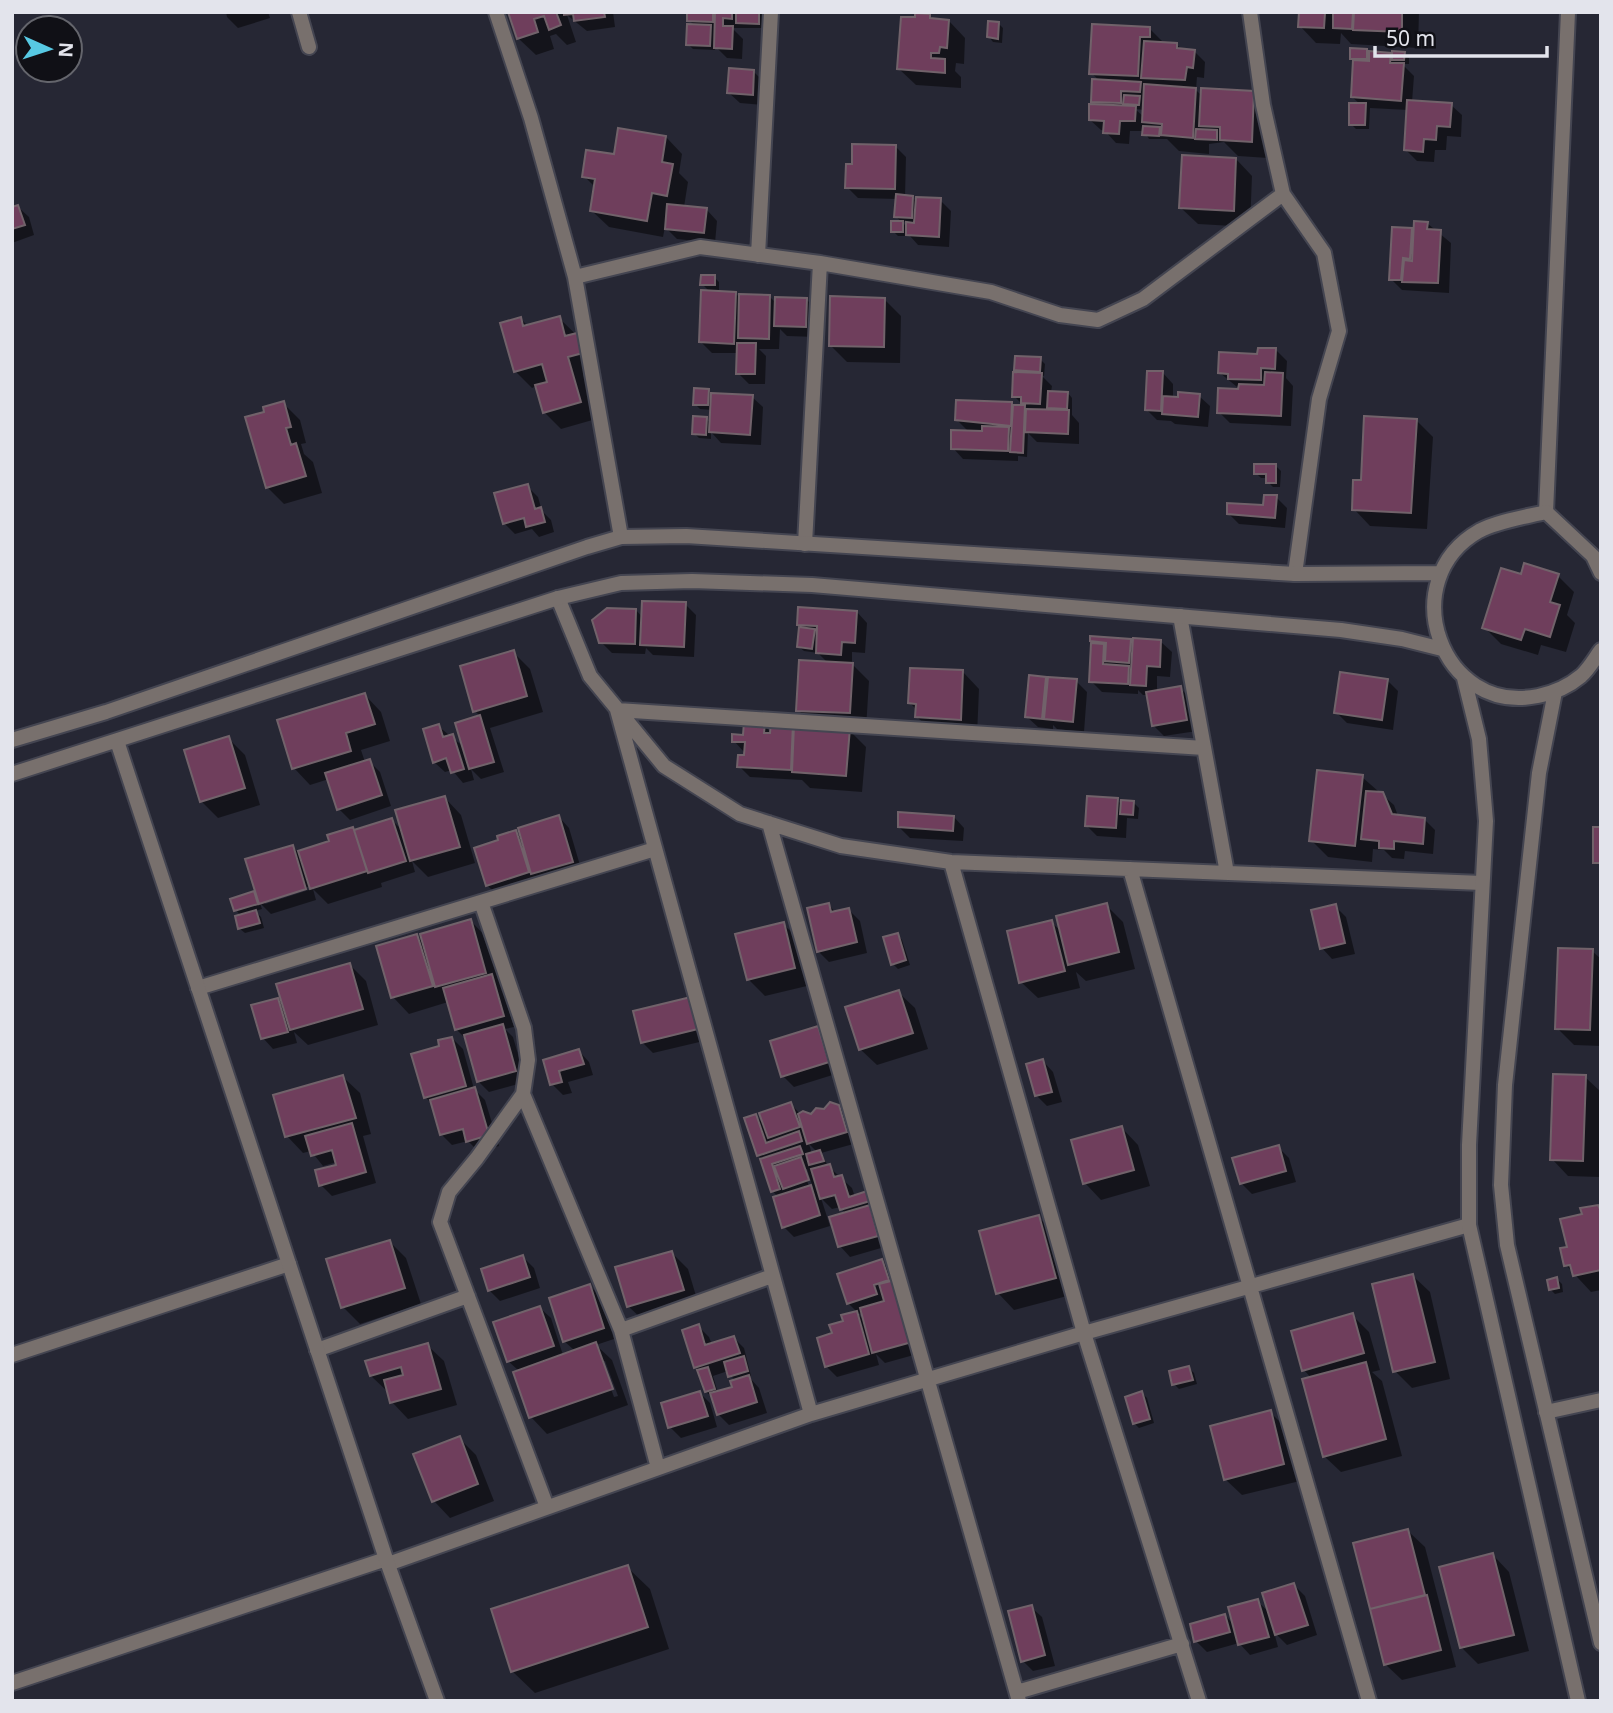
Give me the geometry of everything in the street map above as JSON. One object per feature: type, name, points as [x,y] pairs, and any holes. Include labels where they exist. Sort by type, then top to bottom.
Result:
[{"type":"street","points":[[299,12],[309,47]]},
{"type":"street","points":[[496,12],[531,118],[575,276],[621,537]]},
{"type":"street","points":[[758,255],[771,12]]},
{"type":"street","points":[[1250,12],[1264,105],[1283,194],[1324,253],[1339,331],[1319,399],[1295,574]]},
{"type":"street","points":[[1568,12],[1546,512],[1592,556],[1601,573]]},
{"type":"street","points":[[575,276],[700,247],[820,263],[991,292],[1060,314],[1098,320],[1143,299],[1283,194]]},
{"type":"street","points":[[805,544],[820,263]]},
{"type":"street","points":[[1546,512],[1480,531],[1457,549],[1441,573],[1434,598],[1434,624],[1442,649],[1464,678],[1492,694],[1524,699],[1555,692],[1582,676],[1601,650]]},
{"type":"street","points":[[12,740],[106,712],[621,537],[686,536],[1295,574],[1441,573]]},
{"type":"street","points":[[12,774],[558,598],[621,583],[692,581],[812,585],[1341,630],[1402,639],[1442,649]]},
{"type":"street","points":[[558,598],[590,676],[664,766],[740,814],[769,824],[841,846],[951,862],[1482,883]]},
{"type":"street","points":[[1180,616],[1227,873]]},
{"type":"street","points":[[1464,678],[1479,739],[1486,821],[1469,1145],[1469,1225],[1578,1701]]},
{"type":"street","points":[[1555,692],[1538,786],[1505,1085],[1501,1185],[1507,1245],[1601,1643]]},
{"type":"street","points":[[617,710],[1204,748]]},
{"type":"street","points":[[617,710],[811,1414]]},
{"type":"street","points":[[117,741],[387,1562],[437,1701]]},
{"type":"street","points":[[769,824],[1018,1696],[1182,1644]]},
{"type":"street","points":[[198,988],[655,849]]},
{"type":"street","points":[[951,862],[1084,1333],[1199,1701]]},
{"type":"street","points":[[1130,869],[1369,1701]]},
{"type":"street","points":[[481,902],[524,1028],[528,1060],[523,1094],[449,1192],[440,1222],[547,1507]]},
{"type":"street","points":[[523,1094],[621,1330],[658,1468]]},
{"type":"street","points":[[12,1683],[387,1562],[811,1414],[1084,1333],[1469,1225]]},
{"type":"street","points":[[12,1355],[289,1264]]},
{"type":"street","points":[[621,1330],[772,1276]]},
{"type":"street","points":[[317,1350],[468,1296]]},
{"type":"street","points":[[1546,1412],[1601,1400]]},
{"type":"building","points":[[508,12],[556,12],[561,25],[549,30],[544,16],[534,19],[538,32],[517,39]]},
{"type":"building","points":[[564,12],[604,12],[605,17],[574,21],[573,14],[564,15]]},
{"type":"building","points":[[687,12],[713,12],[713,22],[687,21]]},
{"type":"building","points":[[715,12],[732,12],[732,19],[723,18],[723,26],[733,26],[732,49],[714,48]]},
{"type":"building","points":[[736,12],[759,12],[759,24],[736,23]]},
{"type":"building","points":[[1299,12],[1353,12],[1352,29],[1333,28],[1333,13],[1325,13],[1324,28],[1298,27]]},
{"type":"building","points":[[1354,12],[1402,12],[1402,32],[1353,30]]},
{"type":"building","points":[[915,13],[949,20],[947,48],[940,47],[939,53],[931,53],[931,58],[945,59],[945,73],[897,69],[901,17],[915,17]]},
{"type":"building","points":[[988,21],[999,22],[998,39],[987,37]]},
{"type":"building","points":[[687,24],[711,25],[710,46],[686,45]]},
{"type":"building","points":[[1092,24],[1150,27],[1150,37],[1140,37],[1138,76],[1089,74]]},
{"type":"building","points":[[1144,41],[1177,43],[1177,48],[1195,50],[1193,68],[1187,67],[1185,80],[1141,78]]},
{"type":"building","points":[[1350,48],[1367,49],[1367,59],[1350,59]]},
{"type":"building","points":[[1369,51],[1391,53],[1390,63],[1404,63],[1401,101],[1351,97],[1353,60],[1369,61]]},
{"type":"building","points":[[1392,51],[1405,52],[1404,60],[1392,60]]},
{"type":"building","points":[[729,68],[754,70],[753,95],[727,93]]},
{"type":"building","points":[[1092,79],[1141,82],[1140,92],[1121,91],[1121,103],[1091,102]]},
{"type":"building","points":[[1144,84],[1196,88],[1193,138],[1161,135],[1162,124],[1142,122]]},
{"type":"building","points":[[1201,88],[1254,91],[1252,142],[1220,140],[1220,127],[1199,126]]},
{"type":"building","points":[[1124,95],[1140,96],[1139,105],[1123,104]]},
{"type":"building","points":[[1407,100],[1452,103],[1450,127],[1437,126],[1436,140],[1424,139],[1423,152],[1404,150]]},
{"type":"building","points":[[1349,103],[1366,103],[1365,125],[1349,125]]},
{"type":"building","points":[[1089,104],[1136,106],[1135,121],[1120,121],[1119,134],[1103,133],[1104,121],[1089,120]]},
{"type":"building","points":[[1143,126],[1160,127],[1159,136],[1142,135]]},
{"type":"building","points":[[618,128],[666,136],[662,162],[673,164],[667,196],[652,193],[647,221],[590,211],[595,179],[582,177],[586,150],[614,154]]},
{"type":"building","points":[[1196,129],[1217,130],[1217,140],[1195,139]]},
{"type":"building","points":[[852,144],[896,145],[895,189],[845,188],[846,164],[852,164]]},
{"type":"building","points":[[1182,155],[1236,158],[1234,211],[1179,208]]},
{"type":"building","points":[[896,194],[913,196],[912,218],[894,217]]},
{"type":"building","points":[[916,197],[941,198],[939,237],[906,235],[906,222],[914,223]]},
{"type":"building","points":[[667,204],[707,208],[704,233],[665,229]]},
{"type":"building","points":[[18,205],[25,225],[12,229],[12,207]]},
{"type":"building","points":[[891,221],[903,221],[903,232],[891,232]]},
{"type":"building","points":[[1414,221],[1428,222],[1427,229],[1441,230],[1438,283],[1402,282],[1404,260],[1412,261]]},
{"type":"building","points":[[1392,227],[1412,228],[1410,259],[1403,258],[1401,280],[1389,280]]},
{"type":"building","points":[[701,275],[715,275],[715,285],[700,285]]},
{"type":"building","points":[[701,290],[736,292],[734,344],[699,342]]},
{"type":"building","points":[[739,294],[770,295],[769,339],[738,338]]},
{"type":"building","points":[[830,296],[885,298],[884,347],[829,346]]},
{"type":"building","points":[[775,297],[807,298],[806,327],[774,326]]},
{"type":"building","points":[[560,316],[565,336],[577,333],[583,353],[568,357],[581,402],[543,413],[535,385],[547,382],[542,364],[514,372],[500,323],[521,317],[523,326]]},
{"type":"building","points":[[737,343],[756,343],[755,374],[736,374]]},
{"type":"building","points":[[1258,348],[1276,348],[1275,369],[1261,368],[1261,380],[1228,379],[1228,374],[1218,373],[1219,352],[1257,354]]},
{"type":"building","points":[[1015,356],[1041,357],[1040,372],[1014,370]]},
{"type":"building","points":[[1147,371],[1163,371],[1161,411],[1145,410]]},
{"type":"building","points":[[1013,372],[1042,373],[1040,404],[1021,403],[1021,397],[1012,397]]},
{"type":"building","points":[[1265,372],[1283,373],[1281,416],[1217,413],[1218,388],[1238,389],[1239,384],[1264,385]]},
{"type":"building","points":[[694,388],[709,389],[708,405],[693,405]]},
{"type":"building","points":[[1048,391],[1068,392],[1067,409],[1047,408]]},
{"type":"building","points":[[1178,392],[1200,394],[1198,417],[1162,414],[1163,396],[1178,397]]},
{"type":"building","points":[[711,393],[753,395],[750,435],[709,432]]},
{"type":"building","points":[[956,400],[1012,402],[1011,426],[955,420]]},
{"type":"building","points":[[284,401],[291,427],[286,428],[291,445],[296,443],[306,476],[266,488],[245,417],[264,412],[263,407]]},
{"type":"building","points":[[1013,405],[1025,405],[1023,453],[1010,452]]},
{"type":"building","points":[[1026,409],[1069,410],[1068,434],[1025,432]]},
{"type":"building","points":[[693,416],[707,417],[706,435],[692,434]]},
{"type":"building","points":[[1364,416],[1417,419],[1411,513],[1352,510],[1353,480],[1361,480]]},
{"type":"building","points":[[982,426],[1009,427],[1008,451],[951,449],[951,430],[982,431]]},
{"type":"building","points":[[1254,464],[1276,464],[1276,483],[1266,483],[1266,474],[1254,474]]},
{"type":"building","points":[[528,484],[535,509],[541,507],[545,522],[526,527],[524,518],[503,524],[494,493]]},
{"type":"building","points":[[1264,495],[1277,495],[1275,518],[1227,514],[1227,503],[1263,505]]},
{"type":"building","points":[[1524,563],[1559,574],[1550,602],[1560,605],[1550,637],[1525,629],[1521,640],[1482,628],[1501,568],[1521,574]]},
{"type":"building","points":[[642,601],[686,602],[684,647],[640,645]]},
{"type":"building","points":[[798,607],[857,611],[855,643],[842,642],[841,655],[816,653],[817,626],[797,625]]},
{"type":"building","points":[[607,608],[636,609],[635,644],[599,643],[592,620]]},
{"type":"building","points":[[799,627],[815,629],[812,649],[797,647]]},
{"type":"building","points":[[1090,636],[1131,639],[1129,663],[1105,661],[1106,643],[1090,641]]},
{"type":"building","points":[[1133,638],[1161,640],[1160,667],[1147,666],[1146,686],[1130,685]]},
{"type":"building","points":[[1091,643],[1104,644],[1103,664],[1129,666],[1128,684],[1089,682]]},
{"type":"building","points":[[514,650],[527,696],[473,712],[460,666]]},
{"type":"building","points":[[799,660],[853,663],[850,713],[796,711]]},
{"type":"building","points":[[910,668],[963,670],[961,720],[915,717],[916,704],[908,703]]},
{"type":"building","points":[[1340,672],[1388,679],[1382,720],[1334,713]]},
{"type":"building","points":[[1029,675],[1046,677],[1042,719],[1025,717]]},
{"type":"building","points":[[1048,677],[1077,679],[1073,722],[1044,719]]},
{"type":"building","points":[[1181,686],[1187,720],[1152,726],[1146,692]]},
{"type":"building","points":[[365,693],[375,724],[346,733],[351,751],[292,769],[277,720]]},
{"type":"building","points":[[480,715],[494,762],[469,769],[455,723]]},
{"type":"building","points":[[744,722],[765,723],[764,733],[770,733],[771,722],[793,723],[791,770],[737,767],[738,755],[744,755],[745,742],[732,742],[732,734],[743,735]]},
{"type":"building","points":[[439,724],[443,737],[453,734],[464,769],[451,773],[446,758],[433,763],[423,729]]},
{"type":"building","points":[[794,725],[850,728],[846,776],[792,772]]},
{"type":"building","points":[[229,736],[245,788],[200,802],[184,750]]},
{"type":"building","points":[[370,759],[382,795],[337,810],[325,773]]},
{"type":"building","points":[[1317,770],[1363,775],[1355,846],[1309,841]]},
{"type":"building","points":[[1366,791],[1383,792],[1392,814],[1425,818],[1423,844],[1394,841],[1394,849],[1379,848],[1379,841],[1361,839]]},
{"type":"building","points":[[445,796],[460,847],[410,861],[395,810]]},
{"type":"building","points":[[1087,796],[1118,798],[1116,828],[1085,826]]},
{"type":"building","points":[[1121,800],[1134,801],[1133,815],[1120,814]]},
{"type":"building","points":[[898,812],[954,816],[953,831],[898,827]]},
{"type":"building","points":[[559,815],[573,862],[531,874],[518,828]]},
{"type":"building","points":[[392,818],[406,861],[368,873],[354,830]]},
{"type":"building","points":[[353,827],[367,871],[310,889],[298,851],[329,841],[327,835]]},
{"type":"building","points":[[1593,827],[1601,827],[1601,863],[1593,863]]},
{"type":"building","points":[[516,830],[529,872],[486,886],[474,848],[498,840],[497,836]]},
{"type":"building","points":[[293,845],[306,889],[259,904],[245,859]]},
{"type":"building","points":[[254,891],[258,904],[234,911],[230,899]]},
{"type":"building","points":[[829,903],[831,912],[849,908],[857,942],[817,952],[807,908]]},
{"type":"building","points":[[1107,903],[1119,952],[1068,965],[1056,916]]},
{"type":"building","points":[[1336,904],[1345,943],[1320,949],[1311,910]]},
{"type":"building","points":[[256,910],[260,923],[238,929],[235,916]]},
{"type":"building","points":[[471,919],[486,973],[435,987],[420,934]]},
{"type":"building","points":[[1052,920],[1065,971],[1019,983],[1007,931]]},
{"type":"building","points":[[784,922],[795,968],[747,980],[735,934]]},
{"type":"building","points":[[898,933],[906,960],[891,965],[883,937]]},
{"type":"building","points":[[417,934],[433,986],[391,998],[376,946]]},
{"type":"building","points":[[1558,948],[1593,949],[1590,1030],[1555,1029]]},
{"type":"building","points":[[350,963],[363,1009],[290,1030],[276,984]]},
{"type":"building","points":[[492,974],[504,1016],[455,1030],[443,988]]},
{"type":"building","points":[[899,990],[913,1033],[859,1050],[845,1007]]},
{"type":"building","points":[[691,997],[698,1029],[641,1043],[633,1011]]},
{"type":"building","points":[[278,998],[288,1032],[261,1039],[251,1005]]},
{"type":"building","points":[[503,1024],[516,1071],[477,1082],[464,1035]]},
{"type":"building","points":[[818,1026],[829,1062],[781,1077],[770,1041]]},
{"type":"building","points":[[452,1037],[466,1086],[424,1098],[411,1054],[439,1046],[438,1040]]},
{"type":"building","points":[[579,1049],[584,1064],[559,1071],[562,1082],[550,1085],[543,1060]]},
{"type":"building","points":[[1043,1059],[1052,1092],[1035,1096],[1026,1064]]},
{"type":"building","points":[[1553,1074],[1586,1075],[1583,1161],[1550,1160]]},
{"type":"building","points":[[343,1075],[356,1118],[285,1137],[273,1095]]},
{"type":"building","points":[[475,1087],[489,1135],[466,1142],[463,1129],[440,1135],[430,1100]]},
{"type":"building","points":[[791,1102],[800,1127],[768,1138],[759,1113]]},
{"type":"building","points":[[830,1102],[839,1105],[847,1132],[807,1144],[798,1114],[803,1111],[811,1114],[816,1108],[824,1109]]},
{"type":"building","points":[[756,1114],[766,1143],[799,1131],[802,1141],[757,1156],[744,1118]]},
{"type":"building","points":[[352,1123],[366,1172],[319,1186],[315,1170],[336,1165],[332,1150],[311,1156],[305,1136]]},
{"type":"building","points":[[1122,1126],[1134,1170],[1083,1184],[1071,1140]]},
{"type":"building","points":[[1279,1145],[1286,1171],[1240,1184],[1232,1158]]},
{"type":"building","points":[[800,1146],[803,1154],[772,1164],[780,1189],[771,1192],[760,1159]]},
{"type":"building","points":[[820,1150],[824,1161],[809,1165],[806,1154]]},
{"type":"building","points":[[801,1157],[809,1180],[783,1189],[774,1166]]},
{"type":"building","points":[[830,1164],[834,1177],[842,1175],[849,1197],[867,1191],[870,1201],[840,1210],[835,1195],[820,1199],[811,1169]]},
{"type":"building","points":[[811,1185],[820,1215],[782,1228],[773,1197]]},
{"type":"building","points":[[870,1205],[878,1236],[838,1247],[829,1217]]},
{"type":"building","points":[[1598,1205],[1601,1211],[1601,1270],[1573,1276],[1570,1265],[1564,1266],[1560,1248],[1567,1247],[1560,1219],[1582,1214],[1580,1208]]},
{"type":"building","points":[[1039,1215],[1056,1278],[996,1294],[979,1231]]},
{"type":"building","points":[[390,1240],[405,1288],[341,1308],[326,1259]]},
{"type":"building","points":[[672,1251],[684,1290],[627,1307],[615,1267]]},
{"type":"building","points":[[523,1255],[530,1277],[488,1291],[481,1269]]},
{"type":"building","points":[[882,1259],[889,1280],[874,1285],[877,1294],[847,1304],[837,1274]]},
{"type":"building","points":[[1413,1274],[1435,1362],[1393,1372],[1372,1284]]},
{"type":"building","points":[[1557,1277],[1559,1288],[1549,1290],[1547,1280]]},
{"type":"building","points":[[895,1280],[912,1342],[872,1353],[860,1308],[884,1301],[879,1284]]},
{"type":"building","points":[[590,1284],[604,1328],[563,1342],[549,1298]]},
{"type":"building","points":[[540,1306],[554,1346],[507,1362],[493,1322]]},
{"type":"building","points":[[857,1311],[869,1354],[825,1367],[817,1338],[832,1333],[829,1325],[843,1321],[841,1315]]},
{"type":"building","points":[[1353,1313],[1364,1353],[1302,1371],[1291,1331]]},
{"type":"building","points":[[699,1324],[705,1345],[734,1336],[740,1353],[694,1368],[682,1330]]},
{"type":"building","points":[[596,1342],[613,1389],[529,1418],[513,1372]]},
{"type":"building","points":[[428,1343],[441,1389],[390,1403],[384,1380],[403,1375],[401,1367],[370,1376],[365,1361]]},
{"type":"building","points":[[744,1356],[748,1371],[728,1377],[724,1362]]},
{"type":"building","points":[[1366,1362],[1386,1439],[1323,1457],[1302,1379]]},
{"type":"building","points":[[1189,1366],[1193,1380],[1172,1385],[1169,1371]]},
{"type":"building","points":[[708,1367],[715,1389],[705,1392],[697,1370]]},
{"type":"building","points":[[749,1375],[757,1402],[717,1415],[710,1393],[732,1387],[730,1381]]},
{"type":"building","points":[[700,1391],[708,1416],[668,1428],[661,1403]]},
{"type":"building","points":[[1142,1391],[1150,1419],[1133,1424],[1125,1397]]},
{"type":"building","points":[[1271,1410],[1284,1464],[1224,1480],[1210,1426]]},
{"type":"building","points":[[460,1436],[478,1484],[432,1502],[413,1454]]},
{"type":"building","points":[[1408,1529],[1425,1595],[1370,1609],[1353,1543]]},
{"type":"building","points":[[1493,1553],[1514,1635],[1460,1648],[1439,1567]]},
{"type":"building","points":[[628,1565],[648,1627],[511,1672],[491,1609]]},
{"type":"building","points":[[1294,1583],[1308,1625],[1275,1635],[1262,1593]]},
{"type":"building","points":[[1427,1595],[1441,1650],[1384,1665],[1370,1609]]},
{"type":"building","points":[[1258,1599],[1269,1637],[1238,1645],[1228,1607]]},
{"type":"building","points":[[1032,1605],[1045,1655],[1021,1662],[1008,1611]]},
{"type":"building","points":[[1225,1614],[1230,1632],[1194,1642],[1190,1624]]}]
